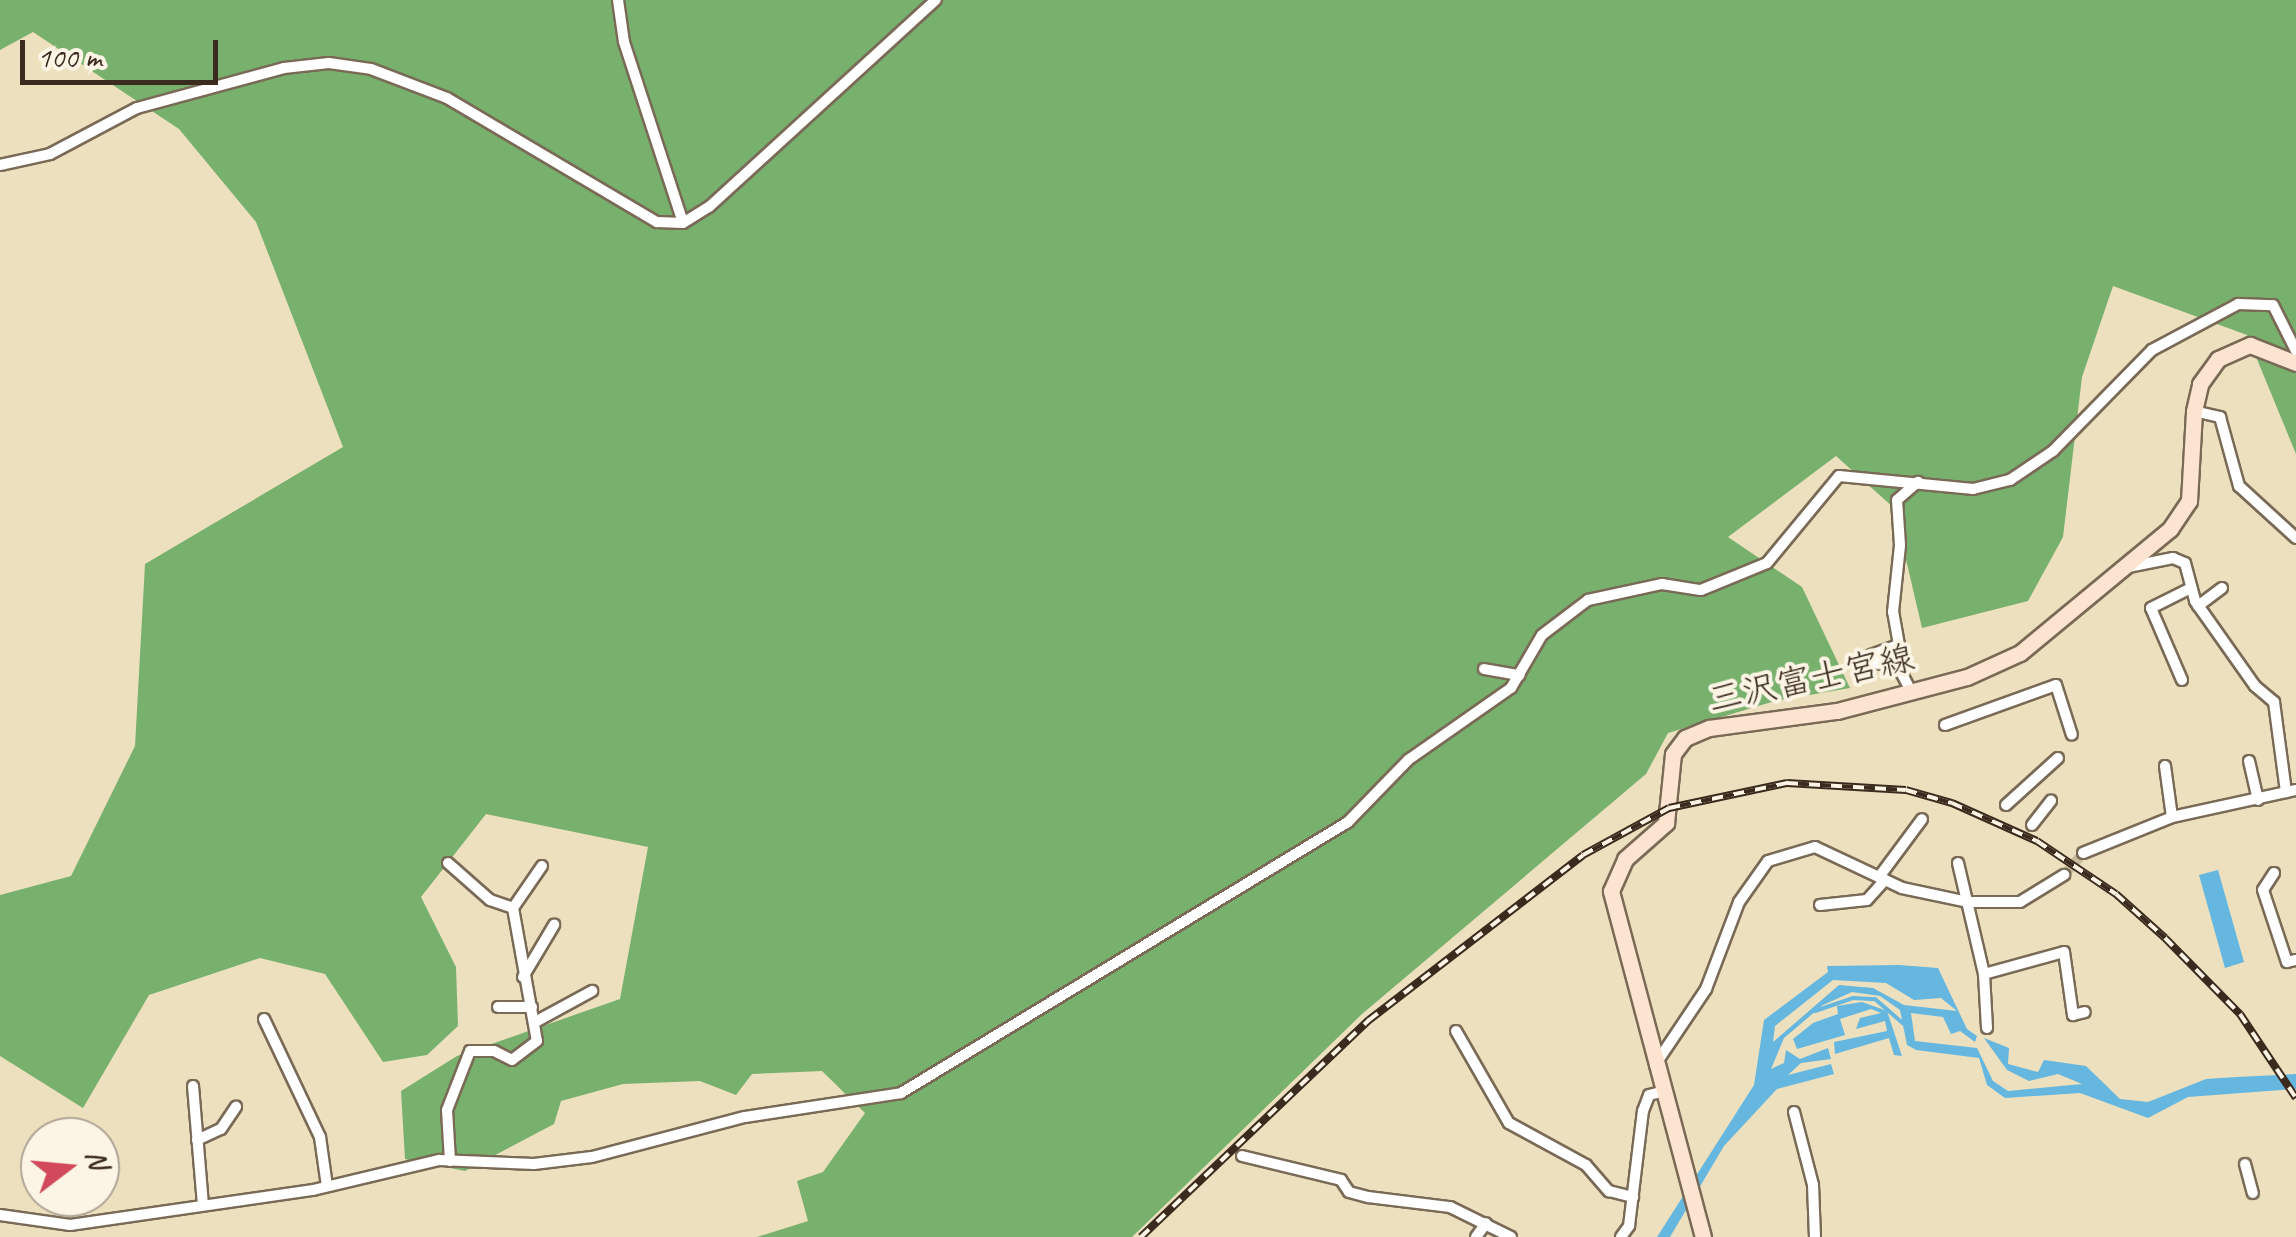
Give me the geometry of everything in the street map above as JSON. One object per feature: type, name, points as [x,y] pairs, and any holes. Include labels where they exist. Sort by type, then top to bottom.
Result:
[{"type":"main road","name":"三沢富士宮線","points":[[1704,1237],[1661,1092],[1610,891],[1624,859],[1666,824],[1673,754],[1685,738],[1709,728],[1837,711],[1911,691],[2020,653],[2170,530],[2194,492],[2194,411],[2200,384],[2233,348],[2270,349],[2296,363]]},
{"type":"street","points":[[618,0],[624,42],[682,223]]},
{"type":"street","points":[[0,164],[50,154],[137,108],[284,68],[329,63],[402,78],[447,98],[656,222],[682,223],[709,207],[936,0]]},
{"type":"street","points":[[0,1215],[70,1224],[327,1186],[450,1161],[592,1157],[745,1117],[910,1090],[1348,822],[1408,760],[1511,688],[1542,635],[1588,600],[1662,584],[1701,590],[1767,562],[1839,476],[1973,490],[2010,480],[2053,451],[2152,350],[2238,304],[2273,305],[2296,351]]},
{"type":"street","points":[[2194,411],[2220,416],[2239,486],[2296,538]]},
{"type":"street","points":[[1911,691],[1896,665],[1876,663],[1871,655],[1899,645],[1893,612],[1897,500],[1919,482]]},
{"type":"street","points":[[2083,853],[2172,817],[2291,791],[2274,702],[2255,686],[2198,606],[2185,563],[2173,558],[2122,568]]},
{"type":"street","points":[[2182,680],[2151,608],[2191,588]]},
{"type":"street","points":[[2198,606],[2222,588]]},
{"type":"street","points":[[1484,669],[1519,675]]},
{"type":"street","points":[[1944,725],[2056,685],[2072,735]]},
{"type":"street","points":[[2006,805],[2058,758]]},
{"type":"street","points":[[2249,761],[2258,800]]},
{"type":"street","points":[[2164,766],[2172,817]]},
{"type":"street","points":[[2032,826],[2051,801]]},
{"type":"street","points":[[1820,905],[1867,900],[1922,818]]},
{"type":"street","points":[[1654,1066],[1706,989],[1739,902],[1768,861],[1815,847],[1882,878],[1968,902],[2020,902],[2064,875]]},
{"type":"street","points":[[448,863],[490,900],[513,908]]},
{"type":"street","points":[[1958,863],[1984,974],[1987,1028]]},
{"type":"street","points":[[450,1161],[447,1110],[470,1051],[494,1051],[512,1060],[537,1041],[537,1021],[524,976],[513,908],[542,866]]},
{"type":"street","points":[[2274,873],[2263,890],[2287,962],[2296,960]]},
{"type":"street","points":[[524,976],[554,925]]},
{"type":"street","points":[[1984,974],[2064,952],[2073,1015],[2084,1012]]},
{"type":"street","points":[[537,1021],[592,991]]},
{"type":"street","points":[[498,1007],[532,1006]]},
{"type":"street","points":[[264,1019],[300,1106],[320,1136],[327,1186]]},
{"type":"street","points":[[1456,1031],[1509,1123],[1586,1166],[1609,1191],[1633,1198]]},
{"type":"street","points":[[193,1086],[202,1205]]},
{"type":"street","points":[[1621,1237],[1633,1198],[1643,1111],[1649,1094],[1661,1092]]},
{"type":"street","points":[[198,1140],[221,1129],[236,1107]]},
{"type":"street","points":[[1794,1112],[1814,1185],[1815,1237]]},
{"type":"street","points":[[1242,1156],[1341,1180],[1349,1192],[1450,1207],[1511,1237]]},
{"type":"street","points":[[2246,1164],[2253,1193]]},
{"type":"street","points":[[1476,1237],[1486,1223]]},
{"type":"green space","points":[[0,0],[2296,0],[2296,454],[2247,335],[2113,286],[2082,377],[2063,537],[2028,601],[1922,628],[1894,508],[1836,456],[1728,537],[1802,587],[1850,688],[1775,701],[1668,733],[1646,774],[1362,1014],[1132,1237],[757,1237],[808,1221],[797,1181],[823,1172],[865,1113],[822,1071],[752,1074],[736,1095],[700,1081],[623,1084],[561,1101],[554,1124],[465,1171],[405,1159],[401,1091],[457,1056],[620,999],[648,847],[486,814],[421,897],[456,967],[458,1026],[427,1055],[383,1062],[325,974],[260,958],[149,995],[83,1108],[0,1056],[0,895],[71,876],[135,746],[145,564],[343,447],[256,222],[179,129],[33,32],[0,50]]},
{"type":"water","points":[[2218,870],[2244,962],[2225,968],[2199,875]]},
{"type":"water","points":[[1827,966],[1938,968],[1967,1029],[1977,1036],[1975,1042],[1960,1031],[1951,1034],[1943,1017],[1911,1013],[1915,1041],[1977,1048],[1993,1081],[2008,1091],[2082,1084],[2058,1074],[2029,1081],[2007,1070],[1984,1038],[2009,1048],[2008,1064],[2038,1072],[2044,1060],[2086,1066],[2120,1099],[2148,1102],[2206,1079],[2237,1077],[2296,1074],[2296,1089],[2188,1097],[2148,1118],[2080,1093],[2005,1098],[1987,1085],[1979,1058],[1916,1050],[1907,1045],[1900,1010],[1880,996],[1852,992],[1823,1005],[1784,1038],[1771,1069],[1784,1063],[1786,1050],[1800,1059],[1828,1048],[1831,1059],[1801,1063],[1788,1075],[1831,1064],[1834,1074],[1777,1089],[1724,1146],[1670,1237],[1657,1237],[1754,1085],[1764,1020],[1828,972]],"holes":[[[1833,980],[1886,983],[1914,1000],[1941,998],[1957,1011],[1904,1005],[1873,988],[1839,985],[1773,1042],[1775,1026]]]},
{"type":"water","points":[[1862,1002],[1887,1011],[1902,1056],[1894,1055],[1889,1038],[1835,1054],[1834,1042],[1887,1031],[1885,1021],[1856,1029],[1860,1018],[1881,1013],[1871,1009],[1840,1019],[1845,1035],[1797,1049],[1793,1039],[1813,1023],[1838,1014],[1837,1006]]},
{"type":"waterway","points":[[1815,1011],[1853,998],[1875,999],[1904,1024]]},
{"type":"tunnel","points":[[2064,875],[2083,853]]},
{"type":"railway","points":[[1141,1237],[1369,1020],[1583,855],[1669,808],[1787,783],[1906,790],[1952,803],[2037,841],[2116,894],[2165,938],[2240,1014],[2296,1098]]}]
